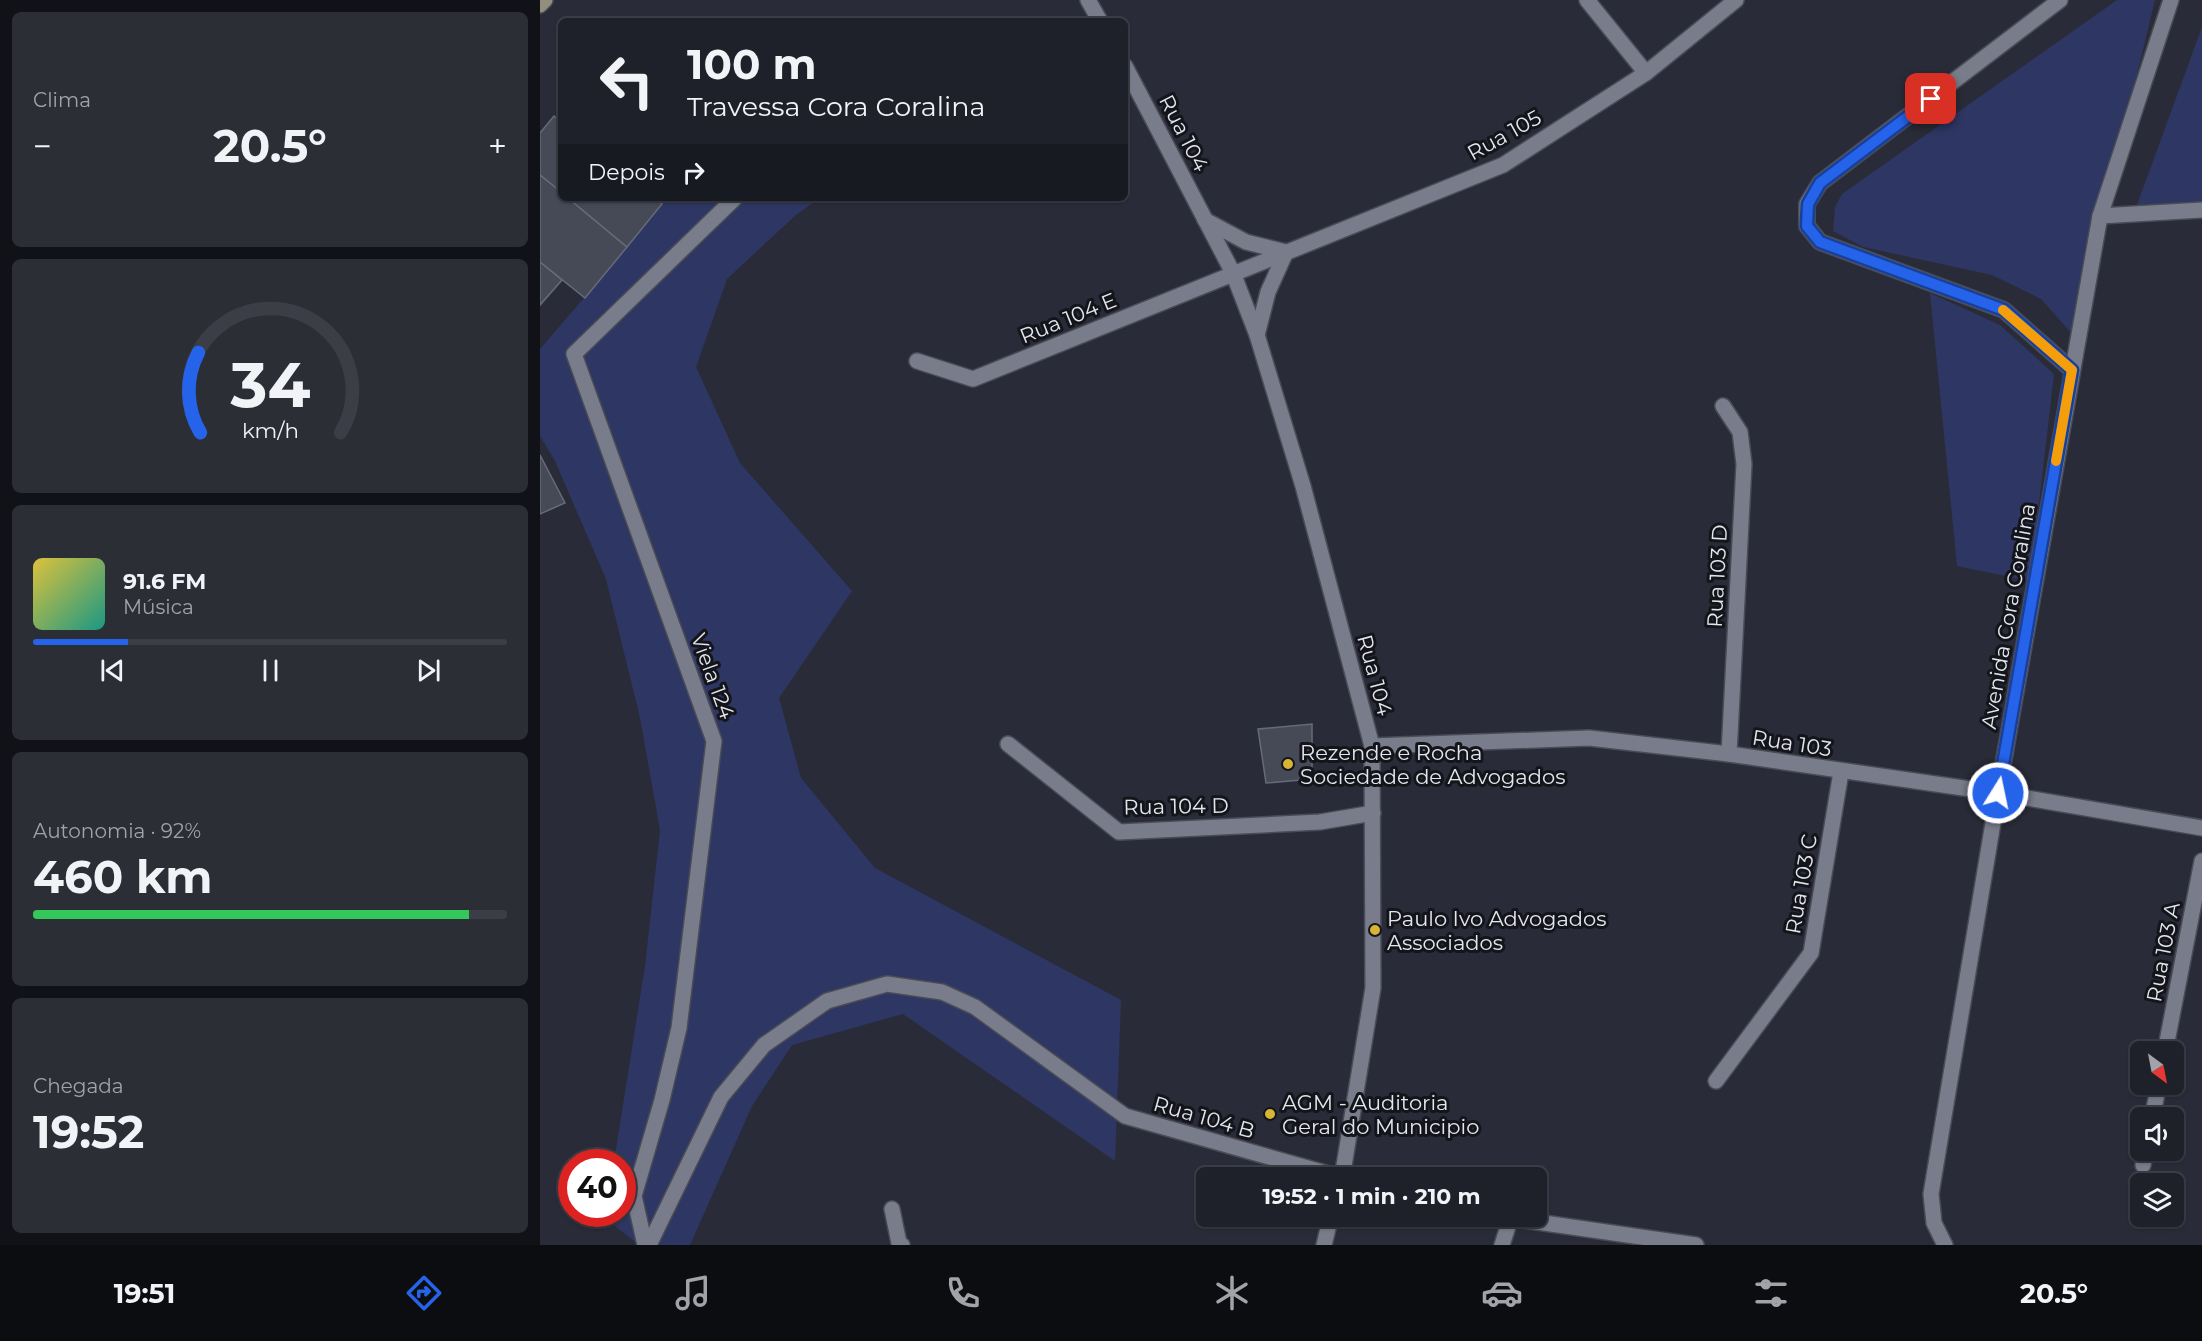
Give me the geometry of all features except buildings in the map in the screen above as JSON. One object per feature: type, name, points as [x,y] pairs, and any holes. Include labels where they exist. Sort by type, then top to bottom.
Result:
[{"type":"main road","points":[[540,5],[544,0]]},
{"type":"street","points":[[1088,0],[1098,18]]},
{"type":"street","points":[[1587,0],[1646,73]]},
{"type":"street","name":"Rua 105","points":[[1233,273],[1503,165],[1646,73],[1736,0]]},
{"type":"street","points":[[2060,0],[1820,183],[1808,204],[1807,226],[1820,242],[2004,310],[2072,370]]},
{"type":"street","name":"Avenida Cora Coralina","points":[[1945,1245],[1934,1223],[1931,1194],[2072,370],[2100,216],[2171,0]]},
{"type":"street","name":"Rua 104","points":[[1128,72],[1233,273],[1257,335],[1303,486],[1372,746],[1373,988],[1344,1167]]},
{"type":"street","name":"Viela 124","points":[[647,1245],[634,1196],[662,1100],[679,1028],[714,741],[574,354],[732,201]]},
{"type":"street","points":[[2100,216],[2202,210]]},
{"type":"street","points":[[1205,220],[1246,242],[1286,252],[1268,292],[1257,335]]},
{"type":"street","name":"Rua 104 E","points":[[917,361],[973,379],[1233,273]]},
{"type":"street","name":"Rua 103 D","points":[[1723,405],[1740,432],[1744,464],[1729,754]]},
{"type":"street","name":"Rua 103","points":[[1372,746],[1589,738],[1729,754],[1998,793],[2202,828]]},
{"type":"street","name":"Rua 104 D","points":[[1008,744],[1119,832],[1320,822],[1373,813]]},
{"type":"street","name":"Rua 103 C","points":[[1716,1081],[1811,953],[1841,772]]},
{"type":"street","name":"Rua 103 A","points":[[2167,1041],[2202,861]]},
{"type":"street","name":"Rua 104 B","points":[[647,1245],[721,1097],[764,1045],[827,1001],[886,984],[942,992],[975,1007],[1125,1116],[1306,1167]]},
{"type":"street","points":[[892,1209],[899,1243],[902,1245]]},
{"type":"street","points":[[1547,1224],[1696,1245]]},
{"type":"street","points":[[1324,1245],[1328,1227]]},
{"type":"street","points":[[1502,1245],[1503,1227]]},
{"type":"shaded area","points":[[2117,0],[2155,0],[2074,336],[2041,299],[1992,275],[1863,247],[1833,231],[1835,207],[1842,194]]},
{"type":"shaded area","points":[[2202,27],[2202,203],[2137,205]]},
{"type":"shaded area","points":[[661,201],[816,201],[796,215],[727,279],[696,367],[740,463],[852,591],[779,698],[801,778],[875,868],[1121,1000],[1115,1161],[903,1014],[792,1045],[752,1106],[690,1245],[639,1245],[616,1227],[636,1227],[636,1149],[616,1149],[645,966],[660,830],[640,718],[606,579],[555,461],[540,436],[540,349],[602,277]]},
{"type":"shaded area","points":[[1930,293],[2000,325],[2054,374],[2030,581],[1957,566]]},
{"type":"slow traffic","points":[[2003,310],[2072,370],[2056,461]]},
{"type":"place","name":"Rezende e Rocha Sociedade de Advogados","points":[[1288,764]]},
{"type":"place","name":"Paulo Ivo Advogados Associados","points":[[1375,930]]},
{"type":"place","name":"AGM - Auditoria Geral do Municipio","points":[[1270,1114]]},
{"type":"route","points":[[1931,99],[1820,183],[1808,204],[1807,226],[1820,242],[2004,310],[2072,370],[1998,793]]}]
